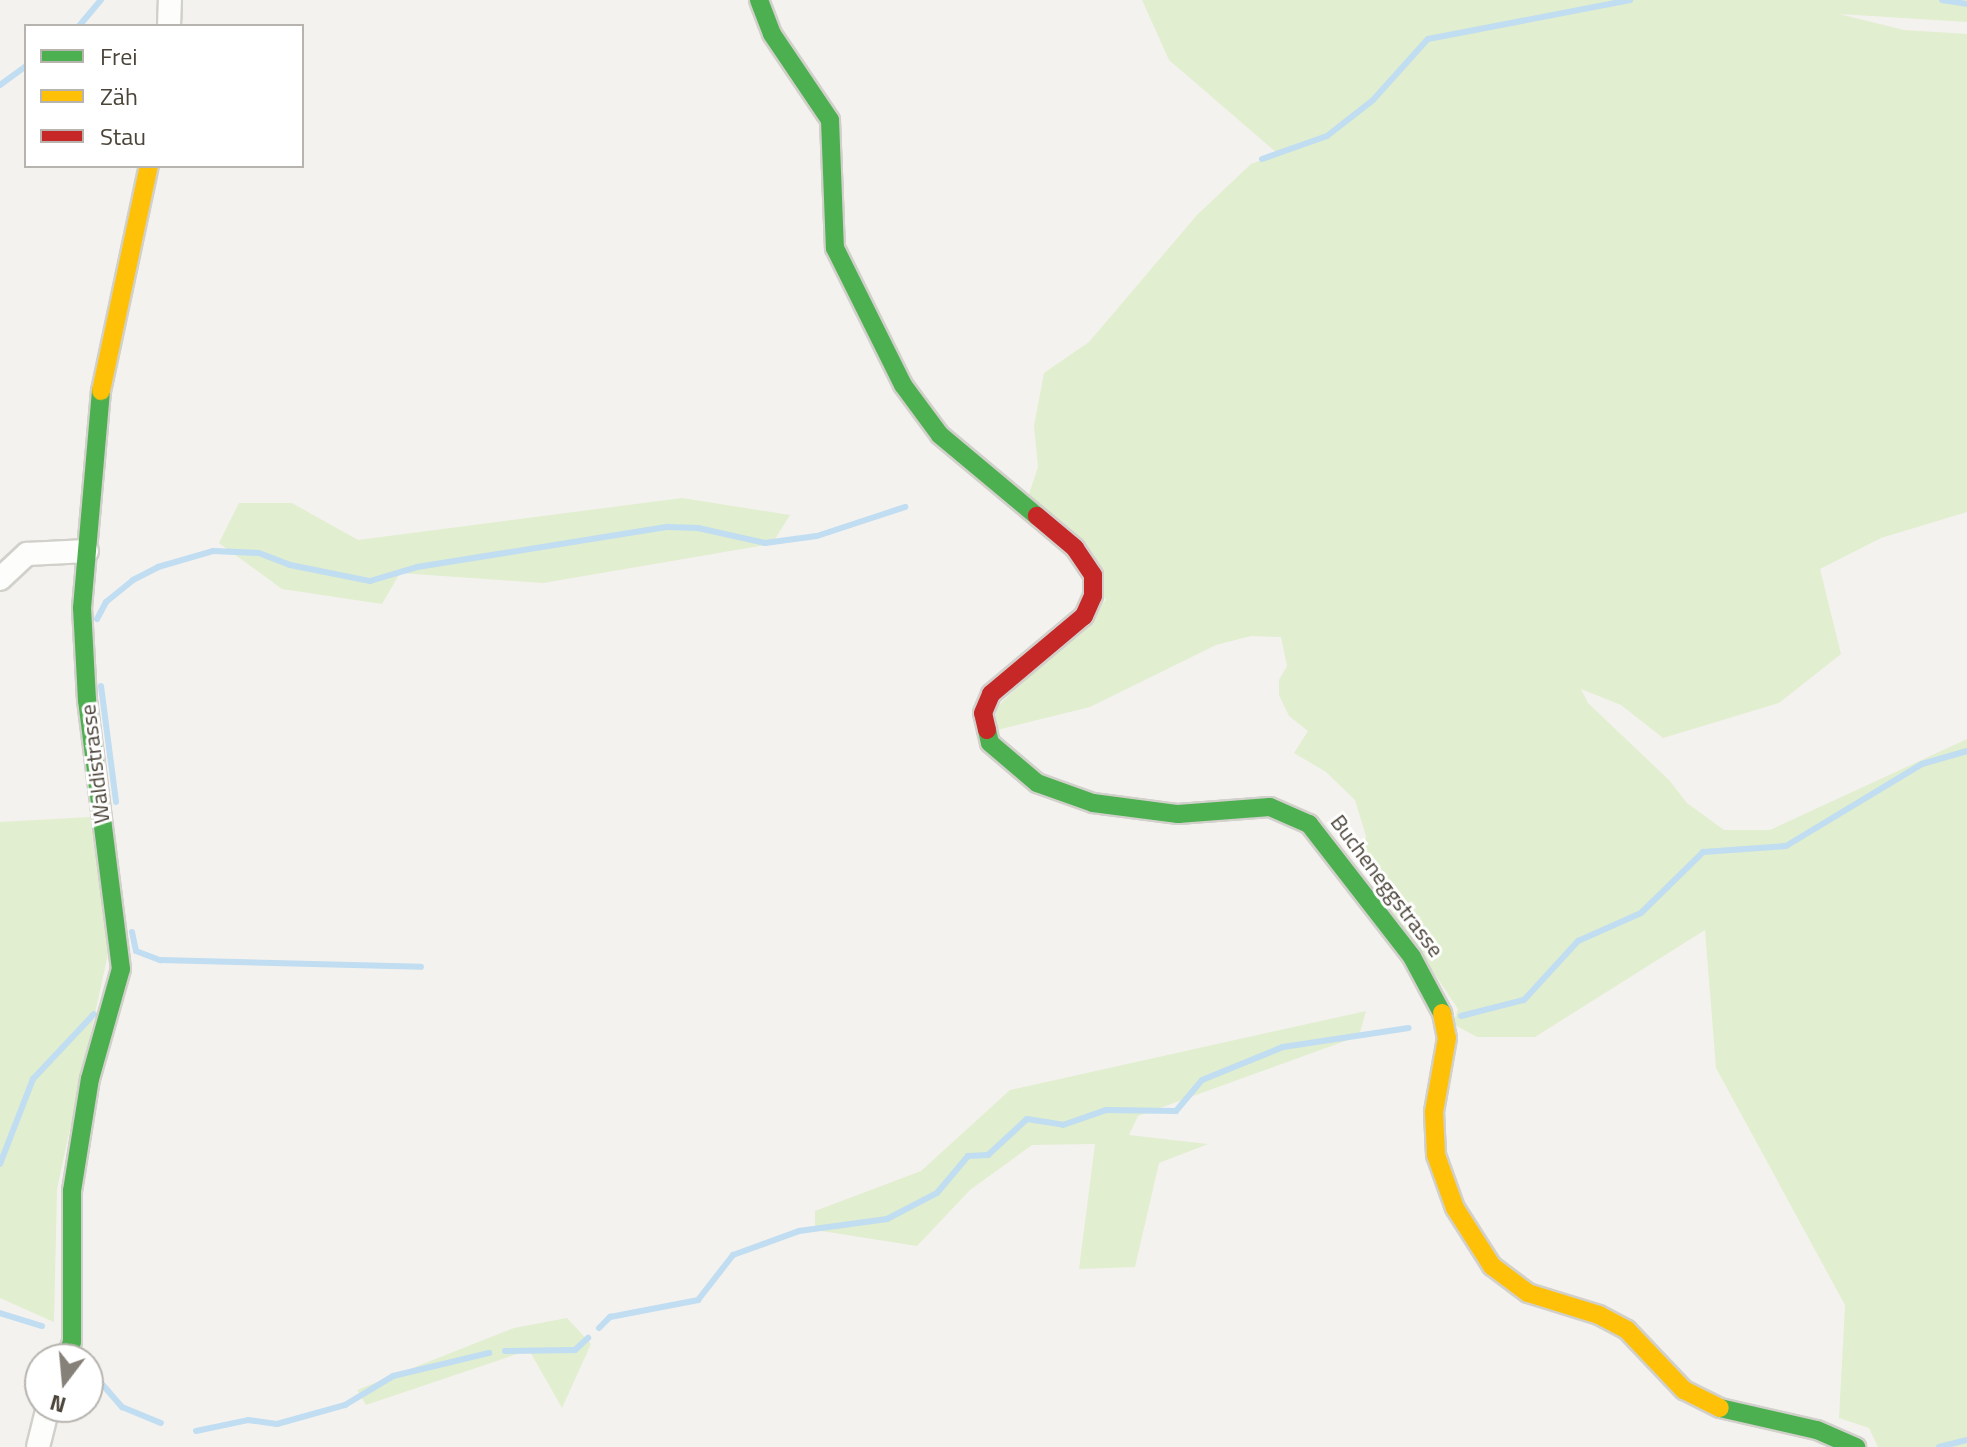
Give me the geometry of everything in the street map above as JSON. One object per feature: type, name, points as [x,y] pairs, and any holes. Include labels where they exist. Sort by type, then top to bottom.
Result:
[{"type":"street","points":[[169,24],[170,0]]},
{"type":"street","name":"Bucheneggstrasse","points":[[759,0],[772,34],[819,97],[830,120],[835,248],[903,385],[940,435],[1075,548],[1093,575],[1093,596],[1084,616],[991,694],[983,713],[990,743],[1030,779],[1093,803],[1178,814],[1270,807],[1309,824],[1402,944],[1440,1004],[1447,1038],[1434,1112],[1436,1155],[1455,1208],[1499,1274],[1528,1293],[1599,1315],[1627,1330],[1684,1390],[1704,1404],[1817,1430],[1856,1447]]},
{"type":"street","name":"Waldistrasse","points":[[72,1343],[72,1191],[90,1079],[121,969],[87,700],[82,608],[102,383],[149,168]]},
{"type":"street","points":[[0,579],[27,554],[87,551]]},
{"type":"street","points":[[38,1447],[44,1423]]},
{"type":"green space","points":[[1142,0],[1967,0],[1967,22],[1839,14],[1904,30],[1967,34],[1967,512],[1881,538],[1820,569],[1841,654],[1779,703],[1663,738],[1621,705],[1581,689],[1588,703],[1669,780],[1687,803],[1724,830],[1770,830],[1967,739],[1967,1447],[1878,1447],[1869,1428],[1839,1418],[1845,1305],[1716,1068],[1705,930],[1535,1037],[1477,1037],[1453,1024],[1458,1009],[1361,865],[1366,836],[1355,800],[1326,772],[1294,753],[1308,731],[1289,716],[1279,695],[1279,680],[1287,666],[1281,637],[1251,636],[1216,645],[1090,707],[997,730],[995,709],[1106,600],[1028,497],[1038,467],[1034,426],[1044,373],[1089,342],[1197,215],[1251,164],[1278,154],[1169,60]]},
{"type":"green space","points":[[682,498],[790,515],[772,544],[543,583],[400,573],[382,604],[282,589],[219,543],[239,503],[292,503],[358,540]]},
{"type":"green space","points":[[90,817],[109,949],[57,1189],[54,1322],[0,1298],[0,822]]},
{"type":"green space","points":[[1366,1011],[1359,1036],[1138,1116],[1129,1135],[1208,1144],[1159,1163],[1135,1267],[1079,1269],[1095,1144],[1032,1145],[970,1190],[917,1246],[815,1230],[815,1211],[921,1171],[1010,1090]]},
{"type":"green space","points":[[567,1318],[591,1344],[562,1408],[529,1350],[366,1405],[357,1390],[514,1328]]},
{"type":"waterway","points":[[81,24],[101,0]]},
{"type":"waterway","points":[[1262,159],[1327,136],[1373,100],[1428,39],[1630,0]]},
{"type":"waterway","points":[[1942,0],[1967,4]]},
{"type":"waterway","points":[[0,85],[24,67]]},
{"type":"waterway","points":[[97,619],[106,602],[133,580],[158,567],[213,551],[259,553],[290,565],[370,581],[417,567],[668,527],[698,528],[765,543],[817,536],[905,507]]},
{"type":"waterway","points":[[101,686],[116,802]]},
{"type":"waterway","points":[[1461,1016],[1524,1000],[1578,941],[1641,913],[1703,852],[1786,846],[1922,764],[1967,751]]},
{"type":"waterway","points":[[132,932],[136,951],[160,960],[421,967]]},
{"type":"waterway","points":[[0,1164],[33,1079],[94,1014]]},
{"type":"waterway","points":[[599,1328],[610,1317],[698,1300],[733,1255],[799,1231],[887,1219],[937,1193],[968,1156],[988,1155],[1027,1119],[1063,1125],[1106,1110],[1176,1111],[1202,1080],[1283,1047],[1409,1028]]},
{"type":"waterway","points":[[0,1313],[42,1326]]},
{"type":"waterway","points":[[505,1351],[575,1350],[588,1338]]},
{"type":"waterway","points":[[196,1431],[248,1420],[277,1424],[345,1405],[393,1376],[489,1353]]},
{"type":"waterway","points":[[104,1386],[122,1407],[161,1423]]},
{"type":"waterway","points":[[1939,1447],[1967,1440]]},
{"type":"traffic: fast","points":[[759,0],[772,34],[830,120],[835,248],[903,385],[940,435],[1037,516]]},
{"type":"traffic: fast","points":[[72,1343],[72,1191],[90,1079],[121,969],[87,700],[82,608],[101,391]]},
{"type":"traffic: fast","points":[[987,730],[990,743],[1037,783],[1093,803],[1178,814],[1270,807],[1309,824],[1412,957],[1442,1013]]},
{"type":"traffic: fast","points":[[1720,1408],[1817,1430],[1856,1447]]},
{"type":"traffic: slow","points":[[101,391],[149,168]]},
{"type":"traffic: slow","points":[[1442,1013],[1447,1038],[1434,1112],[1436,1155],[1455,1208],[1492,1266],[1528,1293],[1599,1315],[1627,1330],[1684,1390],[1720,1408]]},
{"type":"traffic: jam","points":[[987,730],[983,713],[991,694],[1084,616],[1093,596],[1093,575],[1075,548],[1037,516]]}]
